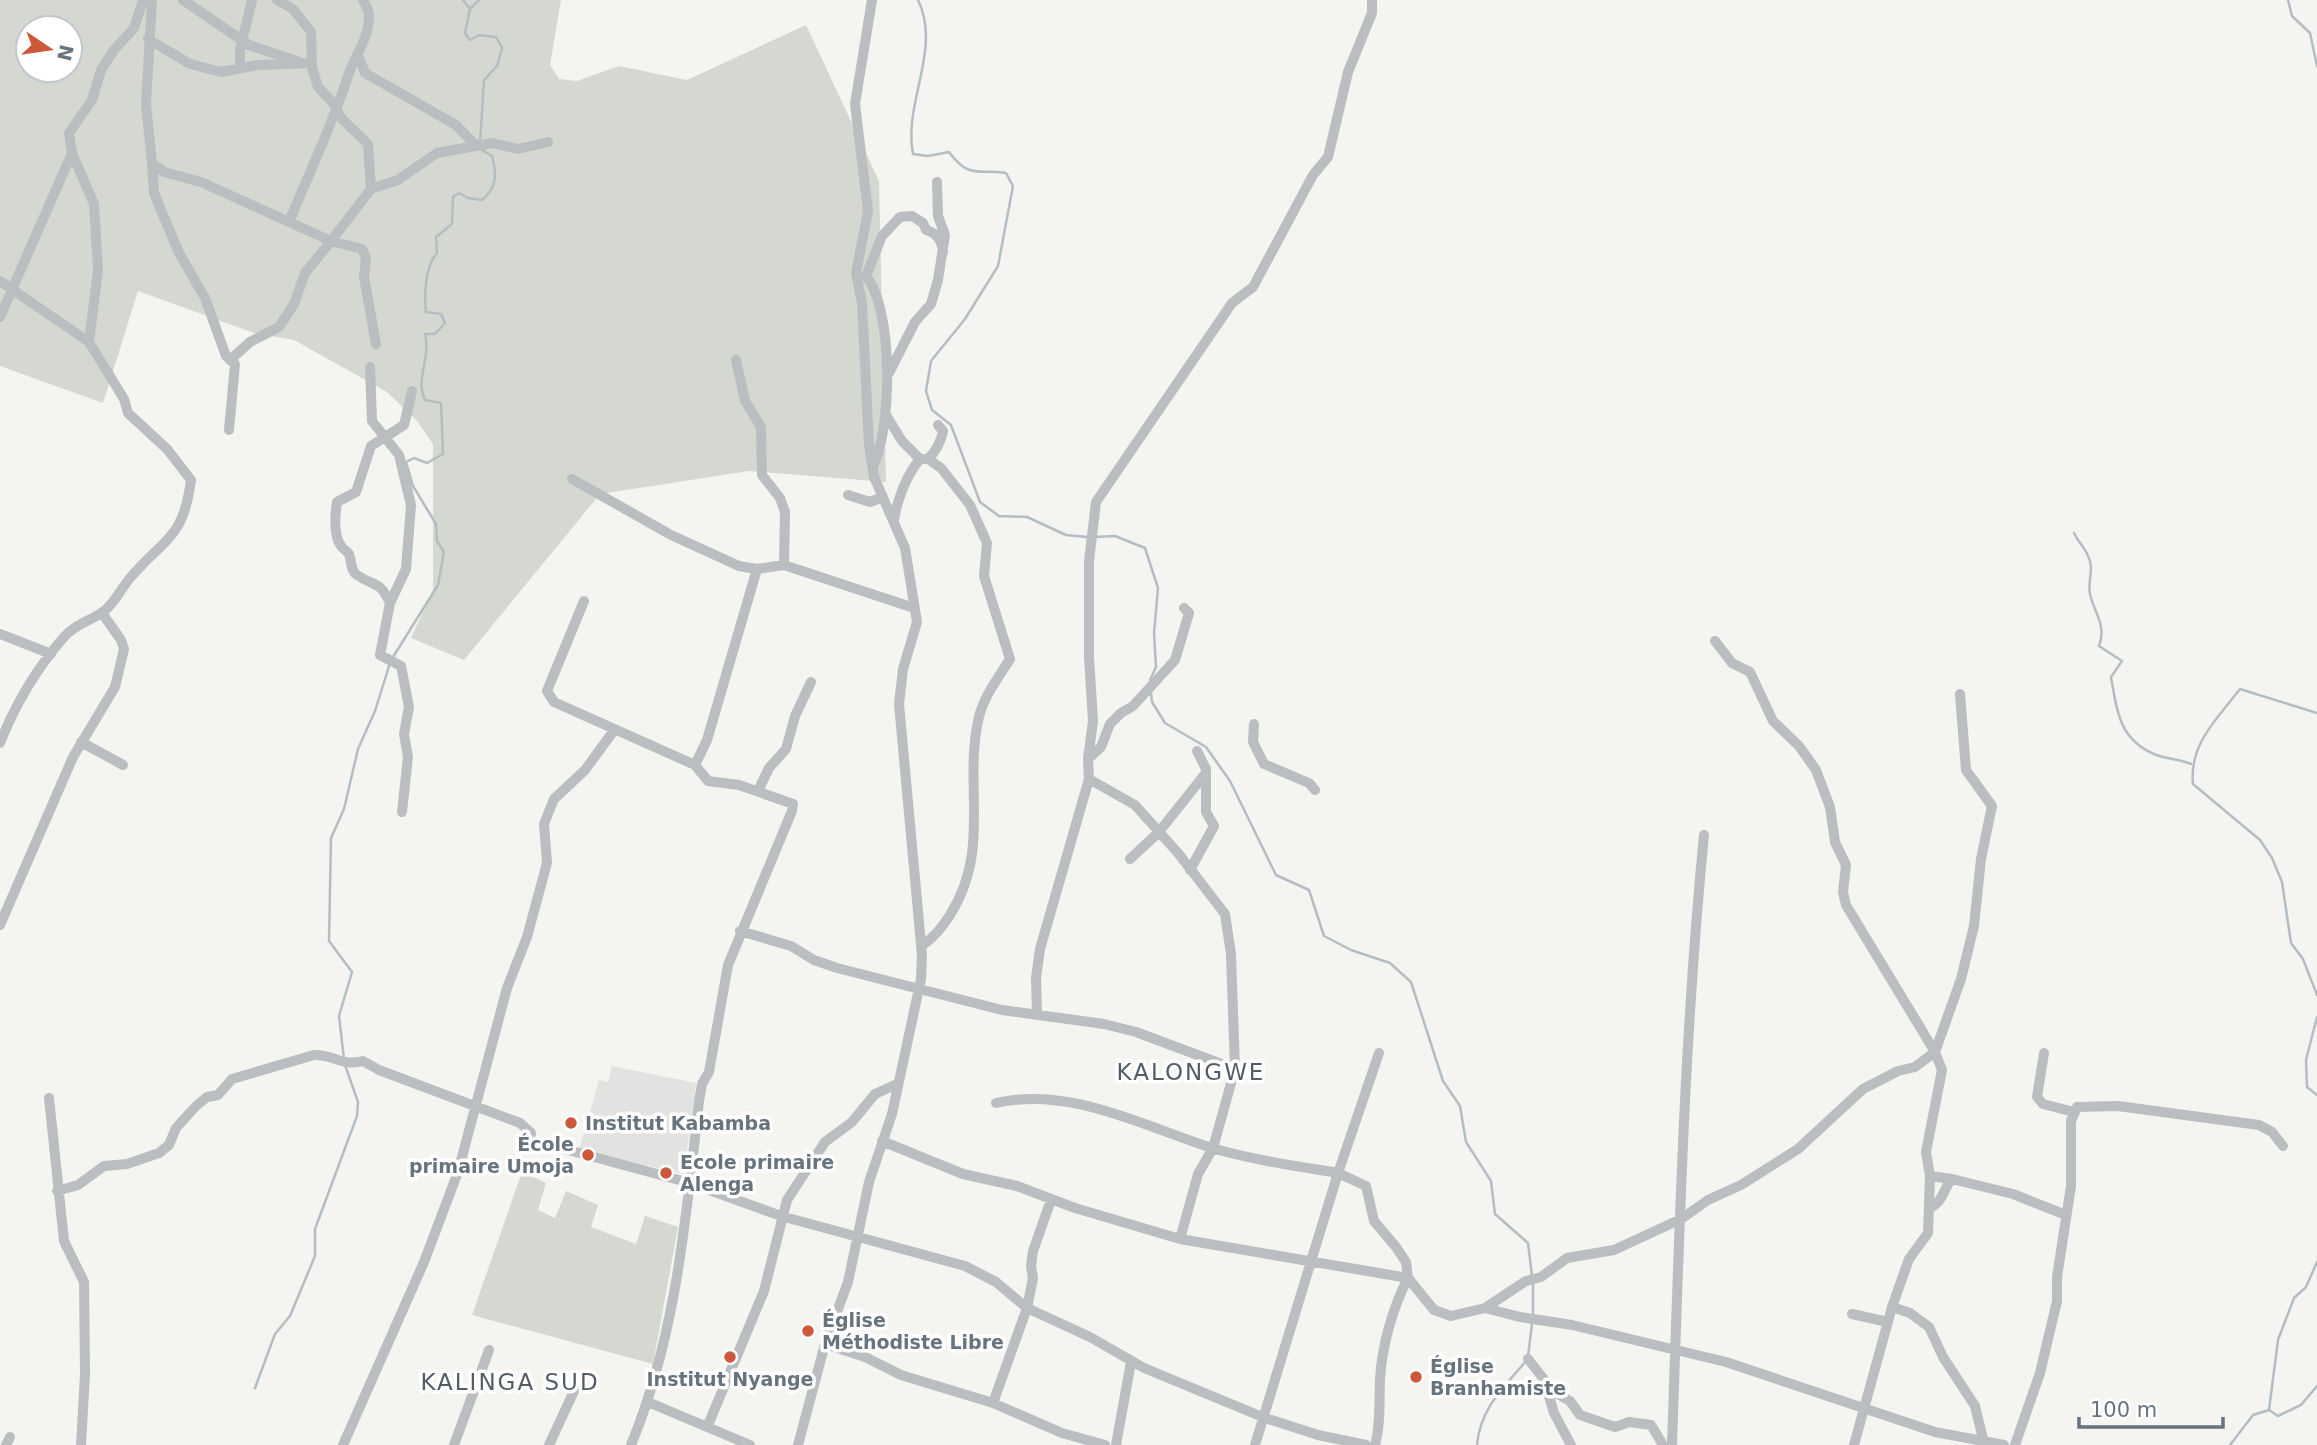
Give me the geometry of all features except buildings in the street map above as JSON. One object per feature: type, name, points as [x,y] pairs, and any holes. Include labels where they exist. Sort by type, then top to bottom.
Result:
[{"type":"street","points":[[89,342],[98,271],[94,204],[72,153],[69,133],[92,100],[101,70],[114,50],[134,28],[142,0]]},
{"type":"street","points":[[152,0],[146,104],[153,192],[179,253],[205,298],[230,360],[235,364],[229,430]]},
{"type":"street","points":[[183,0],[244,41],[307,63]]},
{"type":"street","points":[[240,68],[252,0]]},
{"type":"street","points":[[277,0],[293,9],[312,32],[307,63],[318,87],[348,127],[356,129],[368,144],[371,190]]},
{"type":"street","points":[[289,222],[321,153],[336,109],[344,95],[348,74],[359,57],[369,14],[363,0]]},
{"type":"street","points":[[862,303],[866,276],[868,211],[855,104],[872,0]]},
{"type":"street","points":[[1037,1014],[1036,978],[1040,949],[1089,779],[1088,759],[1093,721],[1089,657],[1089,561],[1096,502],[1225,312],[1253,287],[1316,169],[1328,157],[1348,72],[1372,13],[1372,0]]},
{"type":"street","points":[[148,39],[190,64],[221,72],[307,63]]},
{"type":"street","points":[[359,57],[365,73],[414,100],[428,112],[456,125],[476,146]]},
{"type":"street","points":[[230,360],[250,342],[279,327],[294,304],[305,272],[371,190],[398,180],[436,153],[492,143],[518,149],[548,142]]},
{"type":"street","points":[[0,317],[72,153]]},
{"type":"street","points":[[152,163],[164,172],[201,182],[331,241],[362,249],[366,258],[364,277],[376,344]]},
{"type":"street","points":[[886,379],[915,322],[931,304],[945,235],[938,216],[937,182]]},
{"type":"street","points":[[866,276],[881,236],[900,217],[912,216],[923,223],[926,230],[942,242],[943,252]]},
{"type":"street","points":[[798,1445],[825,1344],[848,1282],[869,1182],[892,1114],[920,987],[921,946],[899,704],[903,669],[916,630],[909,565],[894,521],[877,486],[873,467],[857,260],[866,229]]},
{"type":"street","points":[[866,276],[877,293],[885,330],[884,435],[873,467]]},
{"type":"street","points":[[0,281],[89,342],[124,399],[128,414],[167,449],[191,480],[188,500],[173,537],[137,570],[102,613],[65,635],[19,699],[0,743]]},
{"type":"street","points":[[736,360],[745,401],[761,427],[762,475],[780,498],[785,512],[784,565]]},
{"type":"street","points":[[370,367],[372,421],[399,455],[411,505],[406,569],[390,603],[380,655],[401,666],[409,707],[404,734],[408,757],[402,812]]},
{"type":"street","points":[[390,603],[384,590],[372,580],[357,575],[351,566],[349,554],[340,545],[335,516],[337,502],[356,492],[371,446],[404,425],[412,391]]},
{"type":"street","points":[[885,412],[902,441],[924,459],[941,468],[970,505],[988,543],[984,576],[1010,659],[991,688],[978,720],[974,841],[965,887],[941,929],[921,946]]},
{"type":"street","points":[[894,521],[897,504],[912,470],[941,439],[943,431],[938,425]]},
{"type":"street","points":[[572,479],[671,535],[739,566],[757,569],[784,565],[914,608]]},
{"type":"street","points":[[848,495],[870,502],[883,497]]},
{"type":"street","points":[[695,765],[707,740],[757,569]]},
{"type":"street","points":[[584,601],[547,691],[554,702],[695,765],[708,781],[758,791],[793,804],[727,965],[709,1072],[702,1084],[679,1274],[648,1402],[631,1445]]},
{"type":"street","points":[[1088,759],[1101,747],[1110,724],[1133,706],[1175,660],[1189,613],[1184,608]]},
{"type":"street","points":[[0,925],[81,741],[115,687],[124,649],[121,640],[102,613]]},
{"type":"street","points":[[0,634],[51,654]]},
{"type":"street","points":[[1715,641],[1732,663],[1749,673],[1773,721],[1799,746],[1816,770],[1830,807],[1835,842],[1846,865],[1843,892],[1846,905],[1935,1052],[1942,1070],[1926,1153],[1930,1177],[1928,1233],[1909,1259],[1892,1307],[1854,1445]]},
{"type":"street","points":[[758,791],[769,768],[786,749],[795,716],[811,682]]},
{"type":"street","points":[[996,1102],[1040,1099],[1064,1101],[1143,1122],[1213,1148],[1338,1173],[1366,1186],[1374,1221],[1406,1262],[1408,1278],[1434,1310],[1451,1316],[1485,1308],[1526,1281],[1541,1277],[1567,1258],[1614,1250],[1681,1219],[1798,1149],[1863,1089],[1898,1071],[1915,1067],[1935,1052],[1961,979],[1974,926],[1987,822],[1992,806],[1966,771],[1960,694]]},
{"type":"street","points":[[1254,724],[1253,742],[1264,764],[1309,783],[1315,790]]},
{"type":"street","points":[[343,1445],[424,1262],[462,1160],[507,988],[527,937],[547,863],[544,824],[554,799],[585,770],[615,729]]},
{"type":"street","points":[[81,741],[123,765]]},
{"type":"street","points":[[1190,870],[1214,826],[1206,812],[1205,774],[1202,757],[1197,751]]},
{"type":"street","points":[[1130,859],[1159,832],[1205,774]]},
{"type":"street","points":[[1089,779],[1135,805],[1225,914],[1236,1027],[1235,1069],[1213,1148],[1198,1174],[1180,1239]]},
{"type":"street","points":[[1672,1445],[1678,1351],[1676,1298],[1686,1045],[1704,835]]},
{"type":"street","points":[[740,931],[790,946],[820,962],[1002,1010],[1136,1032],[1235,1069]]},
{"type":"street","points":[[1255,1445],[1338,1173],[1379,1053]]},
{"type":"street","points":[[2044,1053],[2037,1097],[2043,1104],[2074,1112],[2085,1105],[2118,1106],[2259,1125],[2272,1132],[2283,1146]]},
{"type":"street","points":[[57,1191],[78,1185],[104,1166],[127,1164],[159,1153],[169,1145],[176,1128],[196,1106],[207,1097],[218,1095],[232,1079],[314,1055],[324,1055],[345,1064],[369,1062],[379,1070],[520,1123],[531,1133],[530,1146],[561,1149],[690,1183],[782,1216],[984,1273],[1027,1308],[1090,1337],[1131,1362],[1265,1418],[1318,1435],[1366,1445]]},
{"type":"street","points":[[708,1425],[764,1290],[782,1216],[791,1192],[825,1142],[852,1122],[875,1094],[897,1084]]},
{"type":"street","points":[[49,1098],[64,1241],[84,1282],[85,1374],[81,1445]]},
{"type":"street","points":[[1485,1308],[1572,1325],[1726,1362],[1935,1432],[2010,1445],[2040,1373],[2054,1316],[2071,1186],[2074,1112]]},
{"type":"street","points":[[882,1141],[963,1174],[990,1178],[1051,1200],[1180,1239],[1408,1278]]},
{"type":"street","points":[[1930,1177],[1952,1179],[2013,1194],[2066,1215]]},
{"type":"street","points":[[1929,1208],[1942,1199],[1945,1186],[1952,1179]]},
{"type":"street","points":[[993,1403],[1027,1308],[1033,1278],[1033,1251],[1051,1200]]},
{"type":"street","points":[[1375,1445],[1379,1430],[1380,1376],[1396,1301],[1408,1278]]},
{"type":"street","points":[[1892,1307],[1910,1313],[1929,1327],[1943,1357],[1975,1406],[1983,1439]]},
{"type":"street","points":[[1852,1314],[1888,1322]]},
{"type":"street","points":[[825,1344],[865,1357],[893,1372],[993,1403],[1062,1433],[1105,1445]]},
{"type":"street","points":[[454,1445],[488,1350]]},
{"type":"street","points":[[1528,1359],[1554,1392],[1570,1401],[1580,1415],[1615,1427],[1629,1422],[1651,1425],[1664,1445]]},
{"type":"street","points":[[1116,1445],[1131,1362]]},
{"type":"street","points":[[549,1445],[581,1376]]},
{"type":"street","points":[[1544,1377],[1554,1413],[1571,1445]]},
{"type":"street","points":[[648,1402],[708,1425],[750,1445]]},
{"type":"shaded area","points":[[0,0],[561,0],[550,65],[559,79],[577,81],[619,66],[687,80],[806,25],[879,181],[886,482],[749,471],[600,494],[464,660],[411,638],[433,590],[433,444],[417,421],[387,392],[294,340],[254,333],[138,291],[103,403],[0,366]]},
{"type":"shaded area","points":[[612,1066],[696,1083],[684,1174],[579,1150],[599,1080],[608,1082]]},
{"type":"shaded area","points":[[522,1172],[546,1183],[538,1210],[555,1218],[566,1191],[598,1205],[591,1227],[636,1244],[645,1216],[678,1227],[653,1364],[472,1315]]},
{"type":"waterway","points":[[463,0],[470,9]]},
{"type":"waterway","points":[[479,0],[470,9],[465,33],[470,40],[479,35],[496,37],[502,48],[497,66],[484,80],[480,143]]},
{"type":"waterway","points":[[918,0],[926,38],[913,115],[913,154],[928,156],[949,152],[968,169],[1006,173],[1013,186],[998,266],[965,319],[931,361],[926,391],[932,410],[951,425],[980,502],[999,516],[1027,517],[1066,535],[1087,537]]},
{"type":"waterway","points":[[2288,0],[2292,16],[2310,33],[2317,66]]},
{"type":"waterway","points":[[393,657],[438,585],[444,552],[437,541],[436,524],[413,486],[406,462],[414,458],[427,463],[443,454],[441,403],[425,400],[422,392],[425,334],[435,334],[445,323],[441,314],[426,312],[426,281],[430,265],[437,253],[436,237],[452,224],[453,197],[459,193],[468,198],[482,200],[491,190],[495,174],[492,156],[480,149]]},
{"type":"waterway","points":[[2074,533],[2090,561],[2090,594],[2102,632],[2099,646],[2122,661],[2111,677],[2122,723],[2142,748],[2158,756],[2191,764]]},
{"type":"waterway","points":[[1094,537],[1115,536],[1145,548],[1158,588],[1154,633],[1156,667],[1150,680]]},
{"type":"waterway","points":[[344,1059],[339,1016],[352,972],[329,941],[331,838],[344,809],[358,749],[375,711],[390,663]]},
{"type":"waterway","points":[[2317,713],[2240,689],[2206,733],[2195,756],[2193,770],[2193,784],[2260,840],[2272,858],[2282,882],[2291,943],[2303,959],[2317,995]]},
{"type":"waterway","points":[[1151,693],[1152,702],[1165,723],[1206,747],[1230,781],[1276,875],[1309,890],[1324,936],[1351,950],[1390,963],[1411,982],[1443,1081],[1460,1106],[1466,1142],[1491,1181],[1495,1214],[1528,1243],[1532,1276]]},
{"type":"waterway","points":[[2317,1017],[2306,1060],[2307,1087],[2317,1095]]},
{"type":"waterway","points":[[255,1388],[275,1334],[290,1316],[315,1256],[315,1229],[357,1116],[358,1102],[345,1065]]},
{"type":"waterway","points":[[2230,1445],[2253,1415],[2269,1410],[2278,1340],[2294,1298],[2306,1287],[2317,1262]]},
{"type":"waterway","points":[[1533,1282],[1533,1317]]},
{"type":"waterway","points":[[1528,1356],[1532,1324]]},
{"type":"waterway","points":[[1477,1445],[1488,1410],[1526,1361]]},
{"type":"waterway","points":[[2269,1410],[2278,1416],[2301,1405],[2317,1386]]},
{"type":"place","name":"Institut Kabamba","points":[[571,1123]]},
{"type":"place","name":"École primaire Umoja","points":[[588,1155]]},
{"type":"place","name":"Ecole primaire Alenga","points":[[666,1173]]},
{"type":"place","name":"Église Méthodiste Libre","points":[[808,1331]]},
{"type":"place","name":"Institut Nyange","points":[[730,1357]]},
{"type":"place","name":"Église Branhamiste","points":[[1416,1377]]},
{"type":"district","name":"KALONGWE","points":[[1191,1072]]},
{"type":"district","name":"KALINGA SUD","points":[[510,1382]]}]
